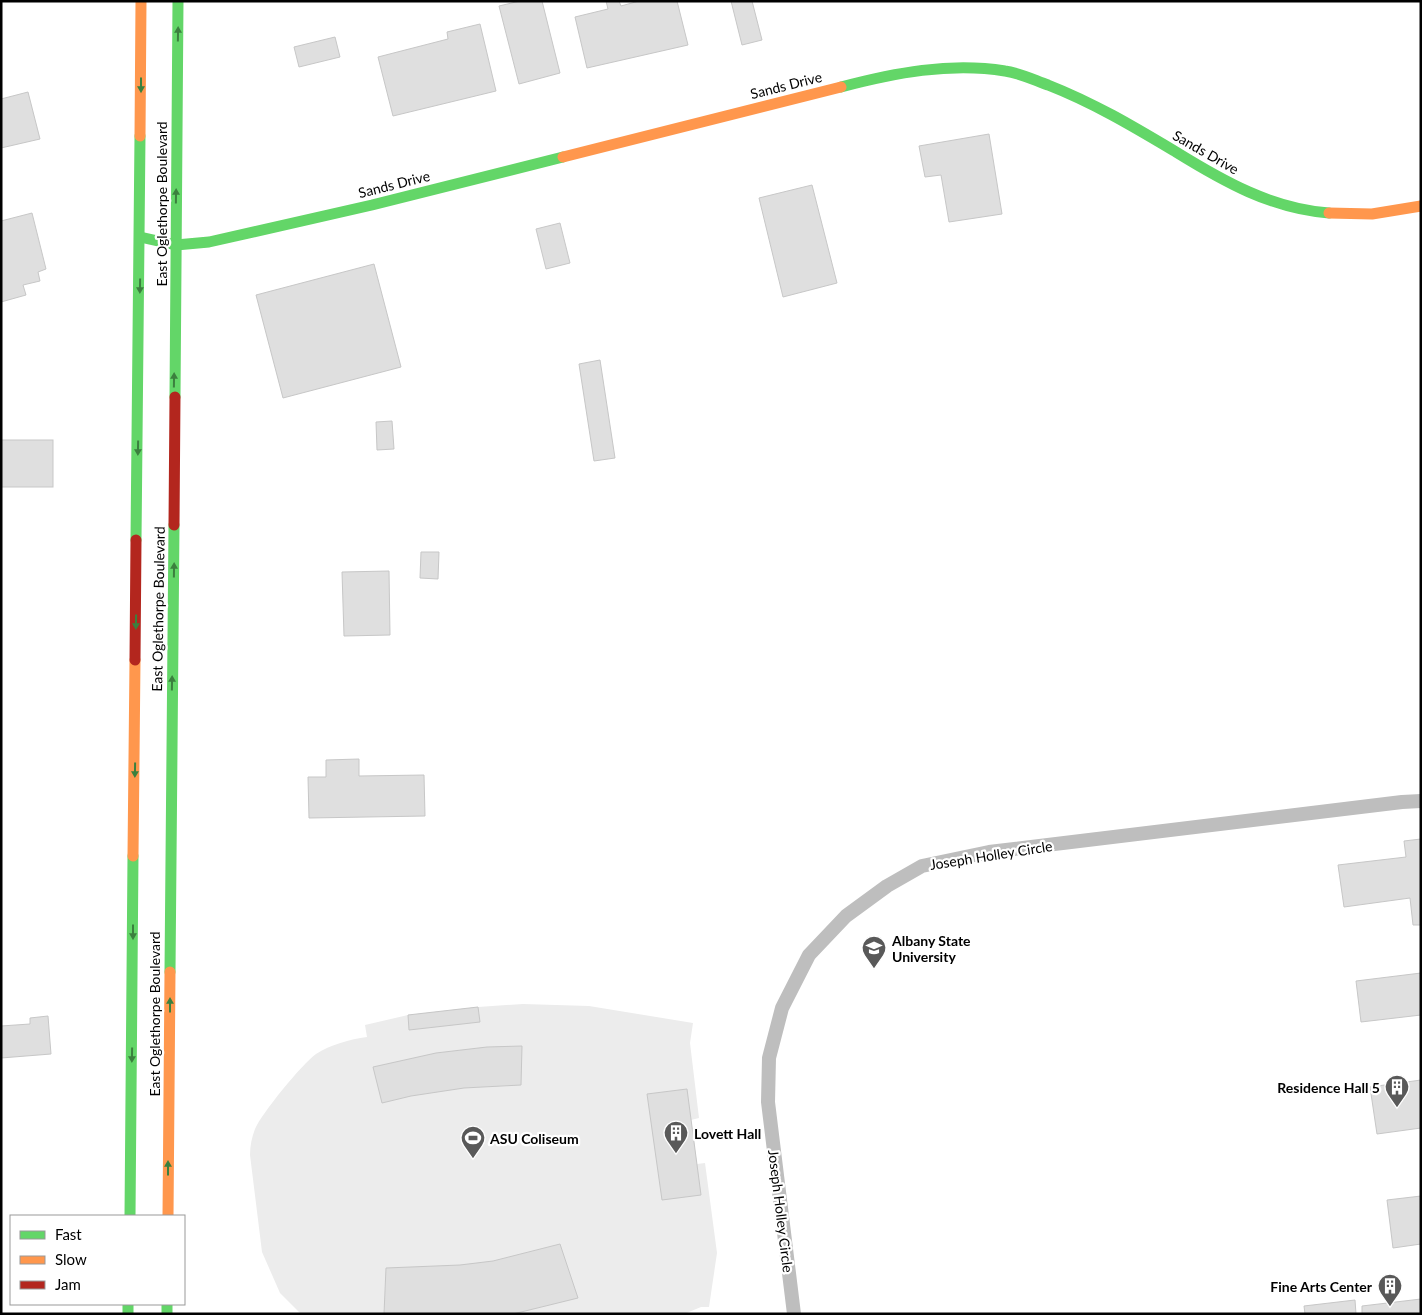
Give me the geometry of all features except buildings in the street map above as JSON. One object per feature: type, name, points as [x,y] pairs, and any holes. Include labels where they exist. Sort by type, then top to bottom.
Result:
[{"type":"main road","name":"East Oglethorpe Boulevard","points":[[130,1215],[141,1]]},
{"type":"main road","name":"East Oglethorpe Boulevard","points":[[168,1215],[178,1]]},
{"type":"main road","name":"Sands Drive","points":[[140,237],[176,245],[209,242],[372,205],[887,75],[945,67],[975,67],[1009,72],[1091,102],[1230,184],[1290,207],[1320,213],[1347,215],[1374,214],[1421,206]]},
{"type":"street","name":"Joseph Holley Circle","points":[[794,1314],[768,1102],[769,1058],[782,1008],[809,955],[846,916],[887,886],[922,866],[990,852],[1421,801]]},
{"type":"shaded area","name":"ASU Coliseum","points":[[523,1004],[589,1006],[693,1023],[690,1043],[699,1118],[691,1120],[697,1164],[705,1163],[717,1253],[709,1307],[701,1307],[684,1314],[301,1314],[280,1293],[262,1252],[250,1151],[255,1129],[266,1112],[292,1078],[310,1059],[334,1045],[367,1037],[365,1025],[408,1015]]},
{"type":"traffic: fast","points":[[175,397],[178,1]]},
{"type":"traffic: fast","points":[[841,87],[902,73],[943,68],[984,69],[1016,73],[1065,92],[1098,108],[1249,192],[1288,206],[1329,213]]},
{"type":"traffic: fast","points":[[136,540],[140,136]]},
{"type":"traffic: fast","points":[[140,237],[176,245],[209,242],[372,205],[563,157]]},
{"type":"traffic: fast","points":[[170,972],[174,525]]},
{"type":"traffic: fast","points":[[130,1215],[133,856]]},
{"type":"traffic: fast","points":[[128,1305],[128,1314]]},
{"type":"traffic: fast","points":[[167,1305],[167,1314]]},
{"type":"traffic: slow","points":[[140,136],[141,1]]},
{"type":"traffic: slow","points":[[563,157],[841,87]]},
{"type":"traffic: slow","points":[[1329,213],[1372,214],[1421,206]]},
{"type":"traffic: slow","points":[[133,856],[135,660]]},
{"type":"traffic: slow","points":[[168,1215],[170,972]]},
{"type":"traffic: jam","points":[[174,525],[175,397]]},
{"type":"traffic: jam","points":[[135,660],[136,540]]},
{"type":"place","name":"Albany State University","points":[[874,969]]},
{"type":"place","name":"Residence Hall 5","points":[[1397,1108]]},
{"type":"place","name":"Lovett Hall","points":[[676,1154]]},
{"type":"place","name":"ASU Coliseum","points":[[473,1159]]},
{"type":"place","name":"Fine Arts Center","points":[[1390,1307]]}]
